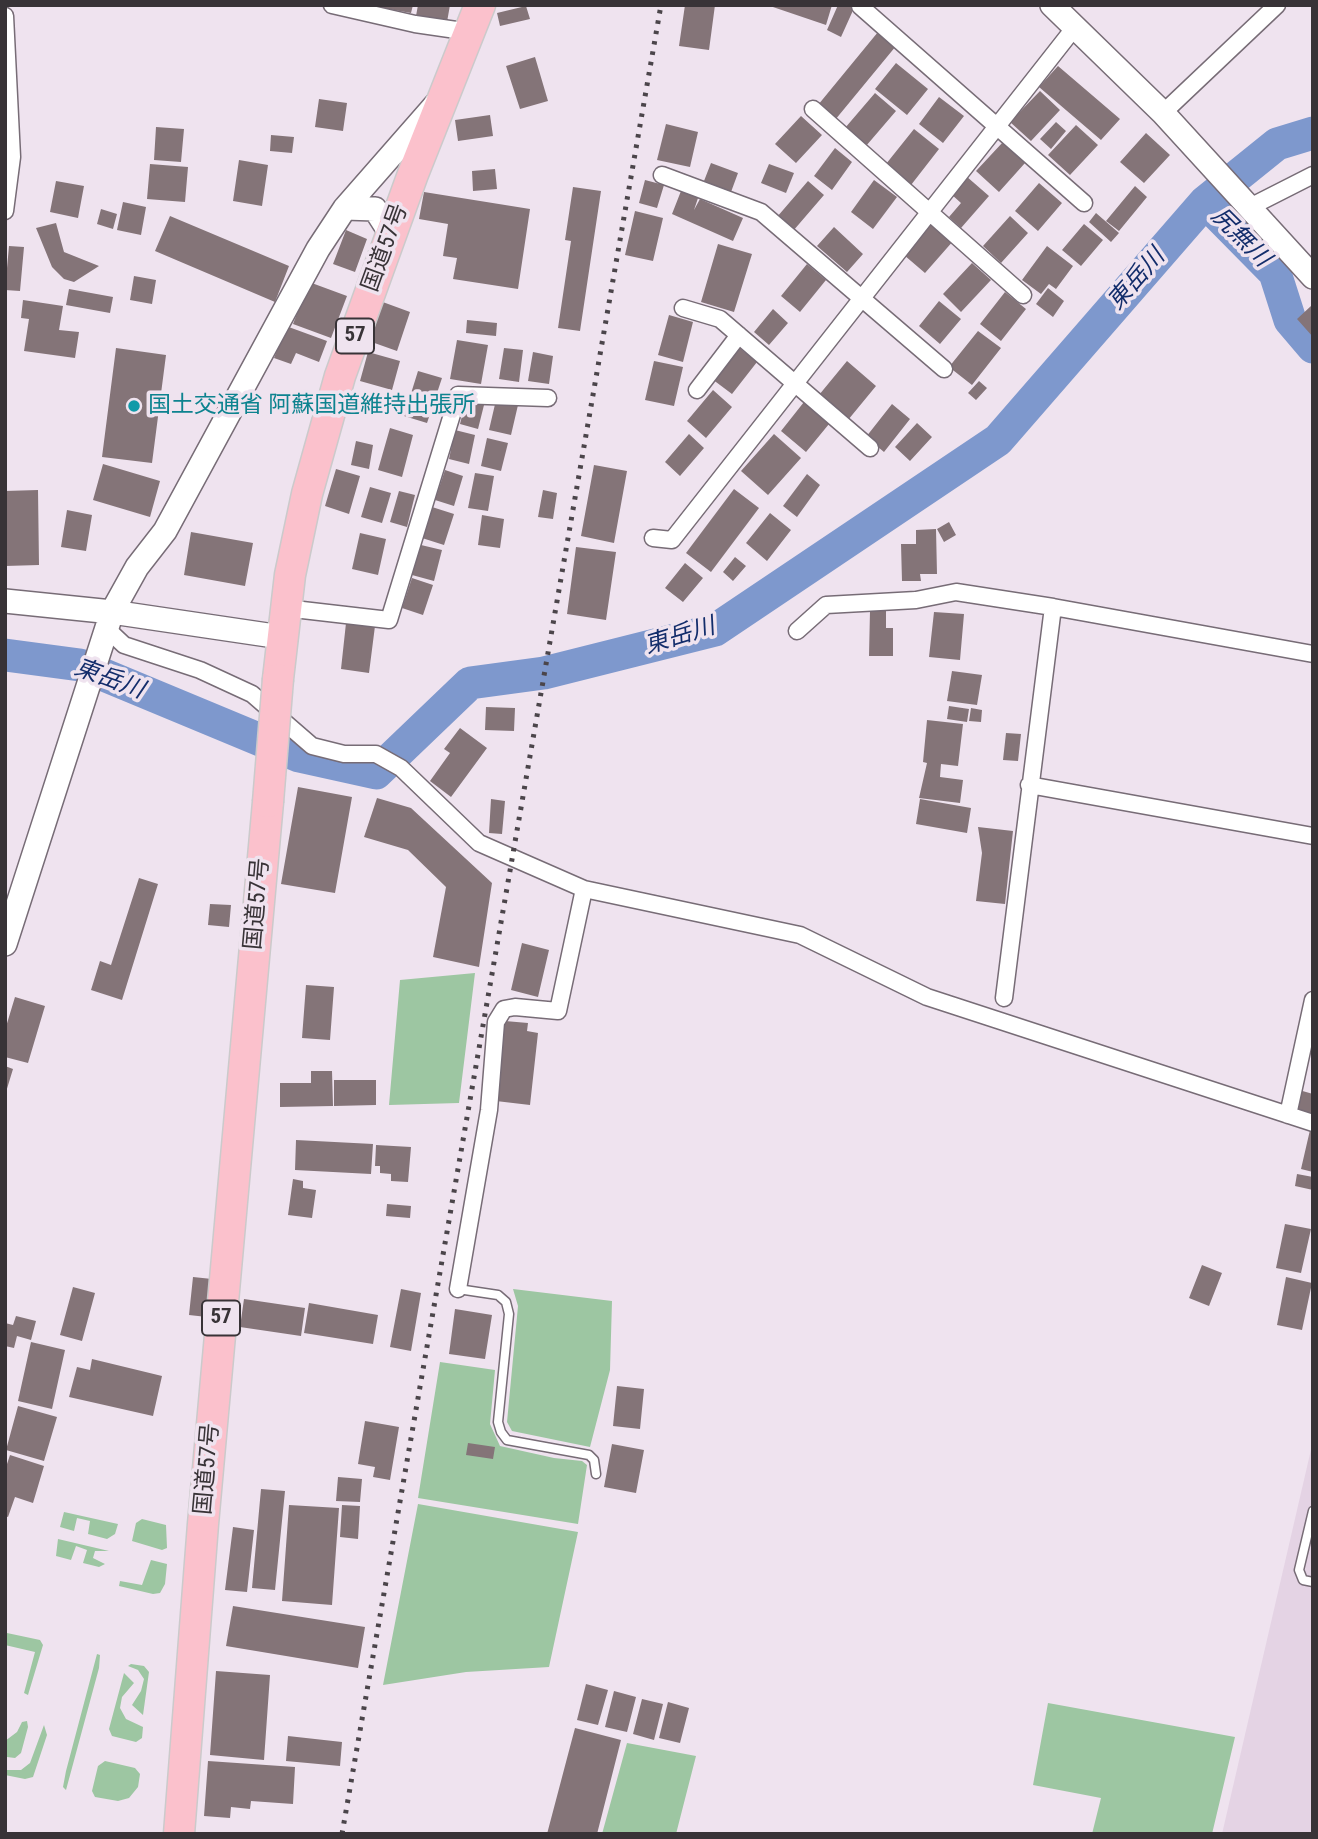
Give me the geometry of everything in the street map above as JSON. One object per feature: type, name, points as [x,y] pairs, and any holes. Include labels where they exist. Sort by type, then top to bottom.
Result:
[{"type":"highway","name":"国道57号","points":[[179,1834],[203,1524],[285,608],[307,494],[340,376],[441,98],[475,19]]},
{"type":"street","points":[[332,5],[415,24],[475,19]]},
{"type":"street","points":[[1052,5],[1163,113],[1313,277]]},
{"type":"street","points":[[1163,113],[1277,5]]},
{"type":"street","points":[[860,6],[1084,204]]},
{"type":"street","points":[[5,16],[12,157],[5,211]]},
{"type":"street","points":[[653,538],[672,540],[1075,27]]},
{"type":"street","points":[[5,944],[12,897],[77,720],[107,628],[137,567],[164,531],[311,261],[345,208],[441,98]]},
{"type":"street","points":[[813,109],[1023,295]]},
{"type":"street","points":[[662,175],[761,212],[863,297],[943,369]]},
{"type":"street","points":[[1245,204],[1313,175]]},
{"type":"street","points":[[345,208],[375,209],[391,234]]},
{"type":"street","points":[[683,308],[720,319],[870,448]]},
{"type":"street","points":[[697,390],[738,335]]},
{"type":"street","points":[[285,608],[389,620],[458,395],[548,398]]},
{"type":"street","points":[[797,631],[826,605],[916,600],[956,592],[1313,654]]},
{"type":"street","points":[[5,601],[107,628],[281,637]]},
{"type":"street","points":[[1004,998],[1028,785],[1053,607]]},
{"type":"street","points":[[107,628],[124,645],[200,670],[252,694],[312,746],[344,754],[376,754],[401,768],[479,843],[584,889],[800,935],[927,997],[1313,1123]]},
{"type":"street","points":[[1028,785],[1313,836]]},
{"type":"street","points":[[458,1289],[489,1110],[496,1022],[504,1009],[514,1007],[558,1011],[584,889]]},
{"type":"street","points":[[1288,1115],[1313,1000]]},
{"type":"lane","points":[[458,1289],[499,1295],[506,1302],[509,1314],[498,1422],[501,1432],[507,1440],[589,1455],[594,1460],[596,1474]]},
{"type":"lane","points":[[1313,1511],[1299,1570],[1303,1580],[1313,1582]]},
{"type":"shaded area","points":[[1313,1441],[1313,1834],[1222,1834]]},
{"type":"green space","points":[[475,973],[459,1103],[389,1105],[400,980]]},
{"type":"green space","points":[[513,1289],[612,1301],[610,1370],[590,1447],[512,1431],[507,1422],[518,1306]]},
{"type":"green space","points":[[440,1362],[495,1370],[490,1424],[500,1446],[582,1461],[587,1465],[578,1524],[418,1498]]},
{"type":"green space","points":[[418,1504],[578,1532],[549,1667],[466,1672],[383,1685]]},
{"type":"green space","points":[[64,1512],[118,1524],[115,1534],[107,1539],[88,1534],[90,1521],[77,1518],[74,1531],[60,1527]]},
{"type":"green space","points":[[142,1519],[166,1525],[167,1548],[162,1550],[132,1541],[136,1523]]},
{"type":"green space","points":[[58,1539],[109,1551],[95,1551],[93,1558],[105,1564],[99,1567],[83,1563],[87,1550],[76,1546],[71,1560],[56,1556]]},
{"type":"green space","points":[[151,1560],[167,1564],[165,1584],[160,1593],[153,1594],[119,1586],[120,1581],[142,1585]]},
{"type":"green space","points":[[7,1633],[40,1640],[43,1645],[28,1695],[24,1693],[35,1652],[5,1645]]},
{"type":"green space","points":[[97,1654],[100,1655],[99,1668],[66,1790],[63,1787],[66,1771]]},
{"type":"green space","points":[[128,1666],[144,1666],[149,1672],[143,1715],[132,1705],[141,1691],[144,1679],[138,1670]]},
{"type":"green space","points":[[124,1673],[134,1683],[122,1697],[120,1708],[126,1719],[143,1727],[142,1738],[136,1742],[112,1736],[109,1729]]},
{"type":"green space","points":[[1048,1703],[1235,1737],[1212,1834],[1092,1834],[1101,1798],[1033,1785]]},
{"type":"green space","points":[[27,1721],[21,1753],[15,1758],[7,1757],[5,1741],[17,1732],[22,1722]]},
{"type":"green space","points":[[44,1725],[47,1735],[33,1777],[25,1779],[5,1775],[5,1770],[21,1770],[30,1763]]},
{"type":"green space","points":[[627,1743],[696,1756],[676,1834],[602,1834]]},
{"type":"green space","points":[[105,1761],[135,1768],[140,1774],[138,1787],[129,1798],[118,1801],[95,1797],[92,1791],[98,1766]]},
{"type":"building","points":[[384,5],[413,5],[411,13],[383,8]]},
{"type":"building","points":[[418,5],[450,5],[447,22],[416,16]]},
{"type":"building","points":[[685,5],[715,5],[709,50],[679,46]]},
{"type":"building","points":[[767,5],[832,5],[826,25]]},
{"type":"building","points":[[838,5],[855,6],[841,37],[827,30]]},
{"type":"building","points":[[526,6],[530,19],[500,26],[497,13]]},
{"type":"building","points":[[878,32],[896,46],[835,120],[818,105]]},
{"type":"building","points":[[535,57],[548,101],[520,109],[506,66]]},
{"type":"building","points":[[896,63],[928,89],[907,115],[875,89]]},
{"type":"building","points":[[1058,66],[1120,119],[1101,140],[1039,87]]},
{"type":"building","points":[[1040,91],[1060,110],[1031,141],[1010,122]]},
{"type":"building","points":[[875,93],[896,111],[866,146],[845,128]]},
{"type":"building","points":[[939,97],[964,116],[943,143],[919,124]]},
{"type":"building","points":[[319,99],[347,103],[343,131],[315,127]]},
{"type":"building","points":[[490,115],[493,136],[458,141],[455,120]]},
{"type":"building","points":[[801,116],[822,135],[796,163],[775,144]]},
{"type":"building","points":[[1056,122],[1066,131],[1051,149],[1040,139]]},
{"type":"building","points":[[666,124],[698,132],[690,167],[657,160]]},
{"type":"building","points":[[1076,125],[1098,145],[1070,175],[1048,155]]},
{"type":"building","points":[[156,127],[184,129],[181,162],[154,160]]},
{"type":"building","points":[[914,129],[939,149],[911,185],[886,164]]},
{"type":"building","points":[[1146,133],[1170,155],[1144,183],[1120,162]]},
{"type":"building","points":[[271,135],[294,137],[292,153],[270,151]]},
{"type":"building","points":[[1003,142],[1025,163],[999,192],[976,171]]},
{"type":"building","points":[[835,148],[852,162],[832,190],[814,176]]},
{"type":"building","points":[[239,160],[268,165],[262,206],[233,201]]},
{"type":"building","points":[[711,163],[738,173],[731,192],[704,181]]},
{"type":"building","points":[[150,164],[188,167],[185,202],[147,199]]},
{"type":"building","points":[[769,164],[794,173],[786,193],[761,183]]},
{"type":"building","points":[[495,169],[497,189],[473,191],[472,171]]},
{"type":"building","points":[[966,176],[989,196],[961,228],[949,217],[961,203],[951,194]]},
{"type":"building","points":[[645,180],[664,185],[657,208],[639,203]]},
{"type":"building","points":[[874,180],[897,197],[873,229],[851,212]]},
{"type":"building","points":[[56,181],[84,186],[78,218],[50,212]]},
{"type":"building","points":[[808,181],[824,195],[793,231],[777,217]]},
{"type":"building","points":[[1039,183],[1062,203],[1038,231],[1015,211]]},
{"type":"building","points":[[1135,186],[1147,197],[1119,231],[1106,221]]},
{"type":"building","points":[[573,187],[601,191],[580,331],[558,328],[571,241],[565,240]]},
{"type":"building","points":[[681,191],[698,198],[694,210],[700,199],[743,218],[733,241],[672,214]]},
{"type":"building","points":[[424,192],[530,209],[518,289],[453,279],[457,258],[443,256],[448,224],[419,219]]},
{"type":"building","points":[[123,202],[146,207],[141,235],[117,230]]},
{"type":"building","points":[[101,209],[117,214],[113,229],[97,224]]},
{"type":"building","points":[[635,211],[663,218],[653,261],[625,255]]},
{"type":"building","points":[[1096,213],[1119,233],[1111,242],[1089,222]]},
{"type":"building","points":[[170,216],[289,266],[275,302],[155,251]]},
{"type":"building","points":[[1010,216],[1028,233],[1001,263],[983,246]]},
{"type":"building","points":[[932,222],[954,240],[925,273],[904,255]]},
{"type":"building","points":[[56,223],[64,252],[99,266],[74,282],[64,279],[52,267],[36,228]]},
{"type":"building","points":[[1084,224],[1103,240],[1081,266],[1062,250]]},
{"type":"building","points":[[834,227],[863,254],[847,272],[817,246]]},
{"type":"building","points":[[346,230],[367,239],[355,272],[333,264]]},
{"type":"building","points":[[718,244],[752,254],[734,312],[701,302]]},
{"type":"building","points":[[9,246],[24,247],[20,291],[5,290]]},
{"type":"building","points":[[1047,246],[1073,266],[1056,289],[1049,284],[1041,294],[1022,280]]},
{"type":"building","points":[[972,263],[991,280],[961,312],[943,294]]},
{"type":"building","points":[[807,264],[826,280],[800,312],[781,296]]},
{"type":"building","points":[[134,276],[156,280],[152,304],[130,300]]},
{"type":"building","points":[[309,282],[347,296],[331,338],[293,324]]},
{"type":"building","points":[[1048,288],[1064,301],[1053,317],[1036,304]]},
{"type":"building","points":[[69,289],[113,297],[110,313],[66,305]]},
{"type":"building","points":[[1005,292],[1026,309],[1001,341],[980,324]]},
{"type":"building","points":[[23,300],[63,306],[59,330],[79,332],[75,358],[24,351],[29,319],[21,318]]},
{"type":"building","points":[[380,301],[410,312],[397,351],[366,340]]},
{"type":"building","points":[[939,301],[961,319],[940,344],[919,326]]},
{"type":"building","points":[[1311,306],[1313,308],[1313,337],[1297,319]]},
{"type":"building","points":[[773,309],[788,323],[769,345],[754,332]]},
{"type":"building","points":[[669,315],[693,322],[683,362],[658,355]]},
{"type":"building","points":[[467,320],[497,323],[496,336],[466,333]]},
{"type":"building","points":[[286,326],[327,341],[319,362],[296,353],[291,364],[274,358]]},
{"type":"building","points":[[978,331],[1001,348],[972,385],[949,367]]},
{"type":"building","points":[[457,340],[488,345],[481,384],[450,379]]},
{"type":"building","points":[[737,346],[757,362],[732,394],[712,379]]},
{"type":"building","name":"国土交通省 阿蘇国道維持出張所","points":[[116,348],[166,355],[152,463],[102,457]]},
{"type":"building","points":[[504,348],[523,350],[519,382],[499,379]]},
{"type":"building","points":[[368,352],[400,361],[392,390],[360,381]]},
{"type":"building","points":[[533,352],[553,356],[549,384],[528,381]]},
{"type":"building","points":[[654,361],[683,367],[674,406],[645,400]]},
{"type":"building","points":[[847,361],[876,386],[848,420],[819,395]]},
{"type":"building","points":[[418,371],[442,378],[427,423],[404,416]]},
{"type":"building","points":[[979,381],[987,388],[976,400],[968,393]]},
{"type":"building","points":[[713,390],[732,407],[706,438],[687,421]]},
{"type":"building","points":[[466,400],[484,405],[478,429],[460,424]]},
{"type":"building","points":[[496,400],[518,405],[511,435],[489,430]]},
{"type":"building","points":[[804,402],[829,424],[806,452],[781,431]]},
{"type":"building","points":[[892,404],[910,419],[884,452],[866,437]]},
{"type":"building","points":[[917,423],[932,437],[910,461],[895,447]]},
{"type":"building","points":[[390,428],[413,435],[402,477],[378,470]]},
{"type":"building","points":[[455,430],[475,435],[469,464],[449,459]]},
{"type":"building","points":[[689,434],[704,448],[680,476],[665,462]]},
{"type":"building","points":[[774,434],[801,458],[768,495],[741,471]]},
{"type":"building","points":[[487,438],[508,443],[501,471],[481,466]]},
{"type":"building","points":[[356,441],[373,445],[369,469],[351,465]]},
{"type":"building","points":[[103,464],[160,481],[150,517],[93,500]]},
{"type":"building","points":[[594,465],[627,471],[614,543],[581,536]]},
{"type":"building","points":[[336,469],[360,476],[349,514],[325,506]]},
{"type":"building","points":[[445,470],[463,476],[454,506],[435,500]]},
{"type":"building","points":[[475,473],[494,476],[488,511],[468,508]]},
{"type":"building","points":[[807,474],[820,485],[797,517],[783,506]]},
{"type":"building","points":[[370,487],[391,493],[382,523],[361,517]]},
{"type":"building","points":[[734,489],[759,508],[711,572],[686,553]]},
{"type":"building","points":[[38,490],[39,565],[5,566],[5,491]]},
{"type":"building","points":[[543,490],[557,493],[553,519],[538,517]]},
{"type":"building","points":[[399,491],[415,495],[407,527],[390,522]]},
{"type":"building","points":[[432,507],[454,514],[444,545],[422,538]]},
{"type":"building","points":[[67,510],[92,515],[86,551],[61,547]]},
{"type":"building","points":[[770,513],[791,530],[767,561],[746,543]]},
{"type":"building","points":[[482,515],[504,519],[500,548],[478,545]]},
{"type":"building","points":[[949,522],[956,535],[944,542],[937,529]]},
{"type":"building","points":[[936,529],[937,574],[920,574],[921,581],[902,581],[901,544],[916,544],[916,530]]},
{"type":"building","points":[[191,532],[253,543],[245,586],[184,575]]},
{"type":"building","points":[[360,533],[386,539],[378,575],[352,569]]},
{"type":"building","points":[[421,545],[442,550],[434,581],[412,575]]},
{"type":"building","points":[[576,547],[616,552],[606,620],[567,614]]},
{"type":"building","points":[[735,557],[746,566],[733,581],[723,572]]},
{"type":"building","points":[[685,563],[703,578],[683,602],[665,588]]},
{"type":"building","points":[[412,578],[433,585],[423,615],[402,608]]},
{"type":"building","points":[[870,611],[886,611],[886,628],[893,628],[893,656],[869,656]]},
{"type":"building","points":[[934,612],[964,614],[960,660],[929,657]]},
{"type":"building","points":[[346,623],[375,626],[369,673],[341,669]]},
{"type":"building","points":[[952,671],[982,675],[977,705],[947,701]]},
{"type":"building","points":[[949,706],[969,709],[967,722],[947,719]]},
{"type":"building","points":[[486,707],[515,708],[514,731],[485,730]]},
{"type":"building","points":[[971,708],[982,710],[981,722],[969,721]]},
{"type":"building","points":[[927,720],[963,724],[958,766],[941,764],[940,777],[963,780],[960,803],[919,798],[927,763],[923,762]]},
{"type":"building","points":[[460,728],[487,748],[451,797],[430,781],[450,753],[444,749]]},
{"type":"building","points":[[1006,733],[1021,734],[1018,761],[1003,760]]},
{"type":"building","points":[[298,787],[352,797],[335,893],[281,884]]},
{"type":"building","points":[[377,798],[411,808],[492,883],[479,967],[433,957],[446,887],[408,850],[364,837]]},
{"type":"building","points":[[491,799],[505,801],[502,834],[489,833]]},
{"type":"building","points":[[920,799],[971,808],[967,833],[916,824]]},
{"type":"building","points":[[978,827],[1013,831],[1005,904],[976,901],[982,853]]},
{"type":"building","points":[[139,878],[158,884],[122,1000],[91,990],[100,961],[111,965]]},
{"type":"building","points":[[210,904],[231,905],[229,927],[208,925]]},
{"type":"building","points":[[522,943],[549,950],[538,997],[511,990]]},
{"type":"building","points":[[306,985],[334,987],[330,1040],[302,1038]]},
{"type":"building","points":[[15,997],[45,1006],[28,1063],[5,1057],[5,1030]]},
{"type":"building","points":[[505,1021],[528,1023],[527,1031],[538,1033],[530,1105],[496,1101]]},
{"type":"building","points":[[5,1066],[13,1069],[6,1092],[5,1092]]},
{"type":"building","points":[[311,1071],[332,1071],[333,1106],[280,1107],[280,1083],[311,1083]]},
{"type":"building","points":[[334,1080],[376,1080],[376,1105],[334,1106]]},
{"type":"building","points":[[1299,1090],[1313,1094],[1313,1114],[1294,1109]]},
{"type":"building","points":[[1310,1130],[1313,1131],[1313,1172],[1301,1169]]},
{"type":"building","points":[[296,1140],[373,1144],[371,1174],[295,1170]]},
{"type":"building","points":[[376,1145],[411,1147],[408,1182],[391,1181],[391,1174],[380,1173],[380,1166],[375,1166]]},
{"type":"building","points":[[1297,1174],[1313,1177],[1313,1190],[1295,1186]]},
{"type":"building","points":[[293,1179],[303,1181],[303,1188],[316,1190],[312,1218],[288,1215]]},
{"type":"building","points":[[387,1204],[411,1206],[410,1218],[386,1216]]},
{"type":"building","points":[[1285,1224],[1311,1229],[1301,1273],[1276,1268]]},
{"type":"building","points":[[1202,1265],[1222,1273],[1209,1306],[1189,1298]]},
{"type":"building","points":[[193,1277],[212,1279],[207,1317],[189,1315]]},
{"type":"building","points":[[1286,1277],[1312,1283],[1302,1330],[1277,1325]]},
{"type":"building","points":[[73,1287],[95,1293],[82,1341],[60,1335]]},
{"type":"building","points":[[401,1289],[421,1293],[411,1351],[390,1347]]},
{"type":"building","points":[[244,1299],[305,1308],[301,1336],[240,1327]]},
{"type":"building","points":[[309,1303],[378,1315],[373,1344],[304,1333]]},
{"type":"building","points":[[455,1309],[492,1315],[485,1359],[449,1354]]},
{"type":"building","points":[[16,1316],[36,1321],[31,1340],[17,1336],[14,1348],[5,1346],[5,1323],[13,1325]]},
{"type":"building","points":[[31,1342],[65,1350],[52,1409],[18,1401]]},
{"type":"building","points":[[92,1359],[162,1376],[153,1416],[69,1397],[77,1367],[90,1370]]},
{"type":"building","points":[[617,1386],[644,1389],[640,1429],[613,1426]]},
{"type":"building","points":[[18,1406],[57,1417],[44,1461],[6,1450]]},
{"type":"building","points":[[365,1421],[399,1427],[390,1480],[373,1477],[375,1467],[358,1464]]},
{"type":"building","points":[[468,1443],[495,1447],[493,1459],[466,1455]]},
{"type":"building","points":[[612,1444],[644,1450],[636,1493],[604,1487]]},
{"type":"building","points":[[10,1455],[44,1466],[33,1503],[15,1497],[8,1517],[5,1516],[5,1470]]},
{"type":"building","points":[[338,1477],[362,1479],[360,1502],[336,1501]]},
{"type":"building","points":[[261,1489],[285,1491],[275,1590],[252,1588]]},
{"type":"building","points":[[289,1505],[339,1508],[332,1605],[282,1601]]},
{"type":"building","points":[[342,1505],[360,1506],[358,1539],[340,1537]]},
{"type":"building","points":[[233,1527],[254,1530],[247,1592],[225,1590]]},
{"type":"building","points":[[233,1606],[365,1627],[358,1668],[226,1646]]},
{"type":"building","points":[[216,1671],[270,1675],[264,1760],[210,1755]]},
{"type":"building","points":[[586,1684],[608,1690],[598,1725],[577,1720]]},
{"type":"building","points":[[614,1691],[636,1697],[627,1732],[605,1727]]},
{"type":"building","points":[[642,1699],[663,1704],[654,1740],[633,1734]]},
{"type":"building","points":[[668,1702],[689,1708],[680,1743],[659,1738]]},
{"type":"building","points":[[575,1728],[621,1740],[597,1834],[547,1834]]},
{"type":"building","points":[[288,1736],[342,1742],[340,1766],[286,1761]]},
{"type":"building","points":[[208,1761],[295,1767],[293,1804],[251,1801],[250,1809],[231,1807],[230,1818],[204,1816]]},
{"type":"waterway","name":"東岳川","points":[[5,655],[80,665],[299,756],[376,773],[470,683],[544,673],[715,630],[998,440],[1205,202],[1277,144],[1313,133]]},
{"type":"waterway","name":"尻無川","points":[[1205,202],[1275,273],[1290,320],[1313,347]]},
{"type":"railway","points":[[342,1834],[661,5]]},
{"type":"place","name":"国土交通省 阿蘇国道維持出張所","points":[[134,406]]}]
